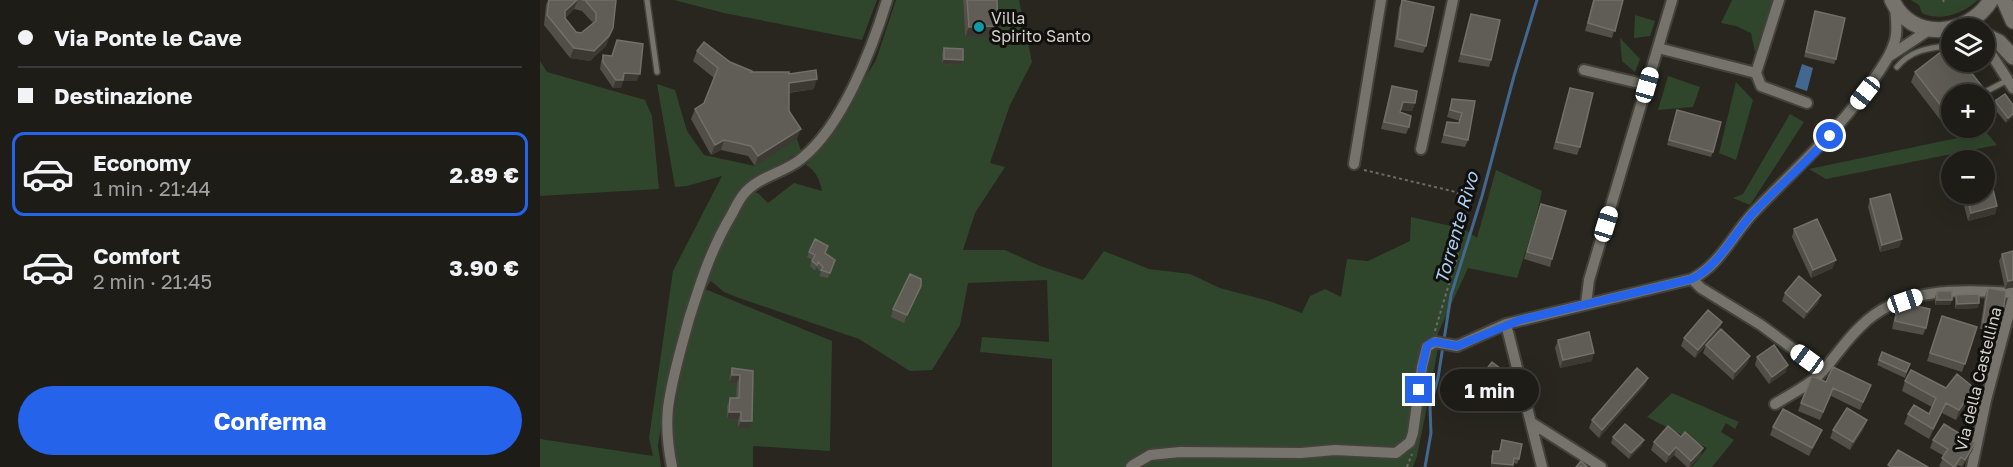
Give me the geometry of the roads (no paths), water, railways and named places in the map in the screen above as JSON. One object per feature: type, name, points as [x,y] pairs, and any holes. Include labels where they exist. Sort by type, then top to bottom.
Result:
[{"type":"main road","points":[[1896,2],[1906,12],[1934,29],[1966,22],[1979,14],[1991,0]]},
{"type":"main road","points":[[2004,0],[2013,21]]},
{"type":"main road","points":[[1995,40],[2013,57]]},
{"type":"street","points":[[672,467],[667,439],[668,409],[674,371],[705,267],[718,236],[743,195],[754,185],[801,160],[840,112],[860,71],[887,0]]},
{"type":"street","points":[[1354,164],[1381,0]]},
{"type":"street","points":[[1421,149],[1453,0]]},
{"type":"street","points":[[1586,304],[1589,280],[1672,0]]},
{"type":"street","points":[[1779,0],[1756,73],[1761,86],[1806,103]]},
{"type":"street","points":[[1131,467],[1150,455],[1180,452],[1301,453],[1335,450],[1396,453],[1410,441],[1413,433],[1427,346],[1434,343],[1454,345],[1506,324],[1692,279],[1704,273],[1713,265],[1731,238],[1754,212],[1830,136],[1865,93],[1888,57],[1896,37],[1896,2]]},
{"type":"street","points":[[1888,57],[1934,29]]},
{"type":"street","points":[[1658,48],[1756,73]]},
{"type":"street","points":[[1995,60],[2011,84]]},
{"type":"street","points":[[1584,70],[1647,85]]},
{"type":"street","points":[[1692,279],[1701,288],[1761,325],[1823,371]]},
{"type":"street","name":"Via della Castellina","points":[[1775,404],[1817,378],[1860,326],[1882,309],[1928,293],[1966,291],[2013,293]]},
{"type":"street","name":"Via della Castellina","points":[[1972,467],[1986,400],[2013,298]]},
{"type":"street","points":[[1506,324],[1542,467]]},
{"type":"street","points":[[1532,423],[1601,467]]},
{"type":"lane","points":[[647,0],[657,72]]},
{"type":"lane","points":[[1897,67],[1912,54],[1927,48],[1941,47]]},
{"type":"lane","points":[[1995,89],[2011,84]]},
{"type":"lane","points":[[1830,136],[1840,144]]},
{"type":"water","points":[[1802,64],[1813,68],[1807,91],[1795,87]]},
{"type":"waterway","name":"Torrente Rivo","points":[[1425,467],[1431,433],[1430,407],[1438,378],[1451,295],[1482,196],[1537,0]]},
{"type":"place","name":"Villa Spirito Santo","points":[[979,27]]}]
